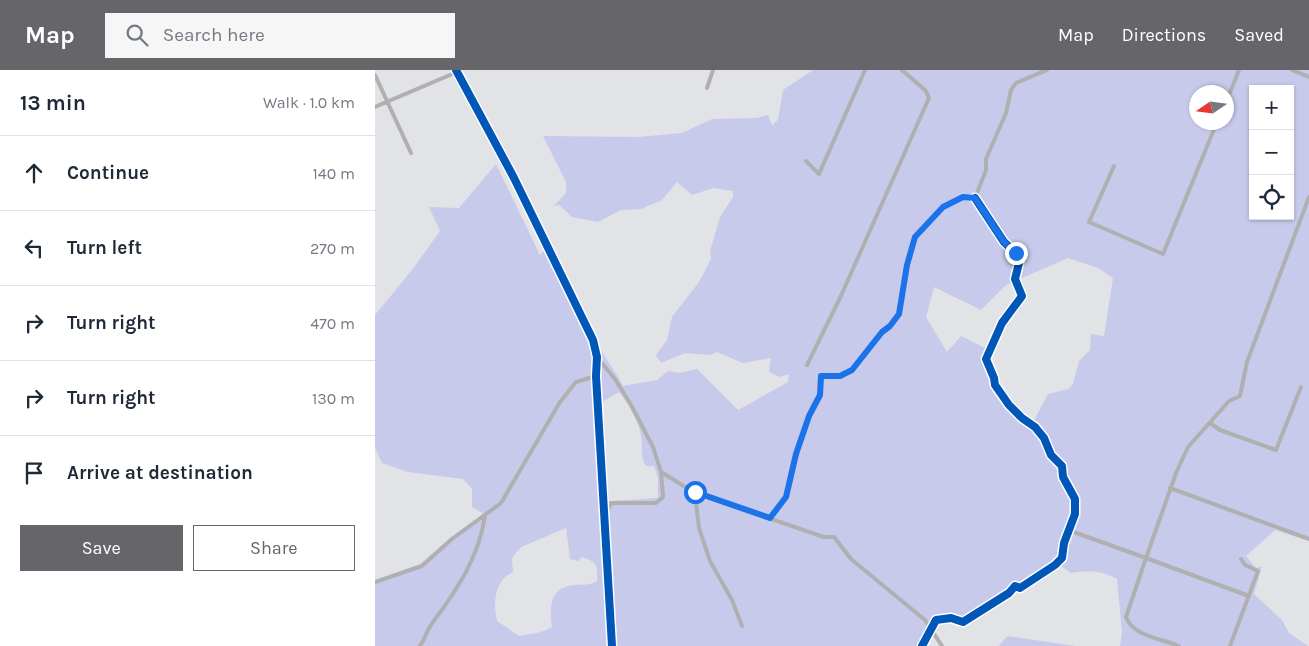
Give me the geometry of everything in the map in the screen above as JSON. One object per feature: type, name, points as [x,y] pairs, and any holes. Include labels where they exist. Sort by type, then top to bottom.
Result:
[{"type":"street","points":[[707,88],[713,70]]},
{"type":"street","points":[[806,161],[818,175],[865,70]]},
{"type":"street","points":[[807,365],[840,298],[929,98],[926,91],[902,70]]},
{"type":"street","points":[[975,198],[986,170],[986,159],[1006,113],[1011,90],[1016,83],[1047,70]]},
{"type":"street","points":[[1233,85],[1239,70]]},
{"type":"street","points":[[1292,70],[1309,76]]},
{"type":"street","points":[[375,108],[457,71],[514,178],[593,340],[597,357],[596,376],[612,646]]},
{"type":"street","points":[[375,77],[411,154]]},
{"type":"street","points":[[1114,166],[1089,222],[1163,254],[1214,130]]},
{"type":"street","points":[[1179,646],[1138,632],[1129,626],[1126,617],[1170,488],[1188,447],[1229,401],[1240,396],[1247,362],[1309,196]]},
{"type":"street","points":[[770,518],[786,497],[796,454],[809,416],[820,395],[821,376],[840,376],[852,370],[899,314],[907,265],[915,237],[943,207],[963,197],[975,198]]},
{"type":"street","points":[[922,646],[936,620],[951,618],[963,622],[1009,593],[1015,586],[1020,588],[1055,566],[1062,558],[1068,530],[1075,514],[1075,500],[1063,477],[1062,466],[1051,455],[1044,438],[1035,427],[1021,418],[995,386],[994,378],[986,359],[1002,323],[1021,296],[1015,279],[1019,263],[1016,253],[1004,242],[975,198]]},
{"type":"street","points":[[597,357],[615,379],[653,447],[661,472],[663,497],[656,503],[611,503],[606,510],[605,527]]},
{"type":"street","points":[[375,582],[422,566],[452,540],[485,516],[504,498],[539,436],[575,382],[596,376]]},
{"type":"street","points":[[1210,423],[1220,430],[1276,450],[1301,387]]},
{"type":"street","points":[[661,472],[695,492],[824,537],[834,537],[851,559],[925,620],[942,646]]},
{"type":"street","points":[[1170,488],[1309,539]]},
{"type":"street","points":[[695,492],[699,528],[710,562],[732,600],[742,626]]},
{"type":"street","points":[[420,646],[431,624],[471,566],[478,549],[485,516]]},
{"type":"street","points":[[1068,530],[1249,596]]},
{"type":"street","points":[[1231,646],[1258,571],[1245,565],[1241,559]]},
{"type":"shaded area","points":[[813,70],[1309,70],[1309,541],[1275,530],[1246,556],[1256,568],[1262,566],[1254,594],[1282,620],[1289,633],[1308,646],[1120,646],[1122,632],[1117,579],[1094,572],[1071,573],[1055,562],[1029,579],[1013,586],[963,619],[935,620],[932,633],[925,646],[375,646],[375,580],[420,564],[450,538],[484,514],[472,507],[472,489],[463,479],[408,472],[382,463],[375,448],[375,315],[412,270],[440,231],[429,207],[459,208],[496,164],[540,255],[550,243],[601,350],[623,386],[657,380],[668,371],[680,373],[697,369],[738,410],[788,382],[789,374],[780,377],[769,372],[771,358],[743,363],[717,352],[710,355],[685,353],[661,363],[656,355],[667,340],[672,317],[699,282],[711,259],[710,251],[720,217],[733,197],[733,191],[713,188],[692,195],[677,182],[662,200],[641,209],[621,210],[598,222],[572,217],[559,205],[554,206],[566,193],[566,182],[543,136],[638,137],[682,133],[712,119],[757,118],[768,115],[772,125],[778,120],[783,90]],"holes":[[[1068,258],[1098,268],[1113,278],[1104,336],[1091,334],[1090,350],[1079,361],[1073,384],[1069,389],[1048,394],[1033,422],[1024,417],[1010,404],[995,377],[988,359],[993,352],[961,336],[947,352],[926,317],[934,287],[981,310],[1006,285]],[[619,392],[632,410],[641,435],[644,462],[646,466],[654,466],[658,478],[658,498],[609,501],[602,402]],[[566,528],[570,559],[578,561],[582,557],[594,563],[597,568],[597,581],[589,584],[574,585],[560,590],[556,594],[551,606],[552,627],[540,632],[519,636],[497,621],[495,600],[502,581],[513,572],[512,558],[521,547]]]},
{"type":"shaded area","points":[[1007,636],[1075,646],[999,646]]},
{"type":"cycle path","points":[[456,70],[514,178],[593,340],[597,357],[596,376],[612,646]]},
{"type":"cycle path","points":[[922,646],[936,620],[951,618],[963,622],[1009,593],[1015,586],[1020,588],[1055,565],[1062,558],[1064,543],[1075,514],[1075,499],[1063,477],[1062,466],[1051,455],[1044,438],[1035,427],[1022,418],[1009,405],[995,385],[986,359],[1002,323],[1022,296],[1015,279],[1019,263],[1016,253],[1004,242],[975,198]]},
{"type":"route","points":[[695,492],[770,518],[782,505],[786,497],[796,454],[809,416],[820,395],[822,374],[840,376],[852,370],[882,332],[893,323],[899,314],[907,265],[915,237],[943,207],[963,197],[977,199],[1004,242],[1016,253]]}]
